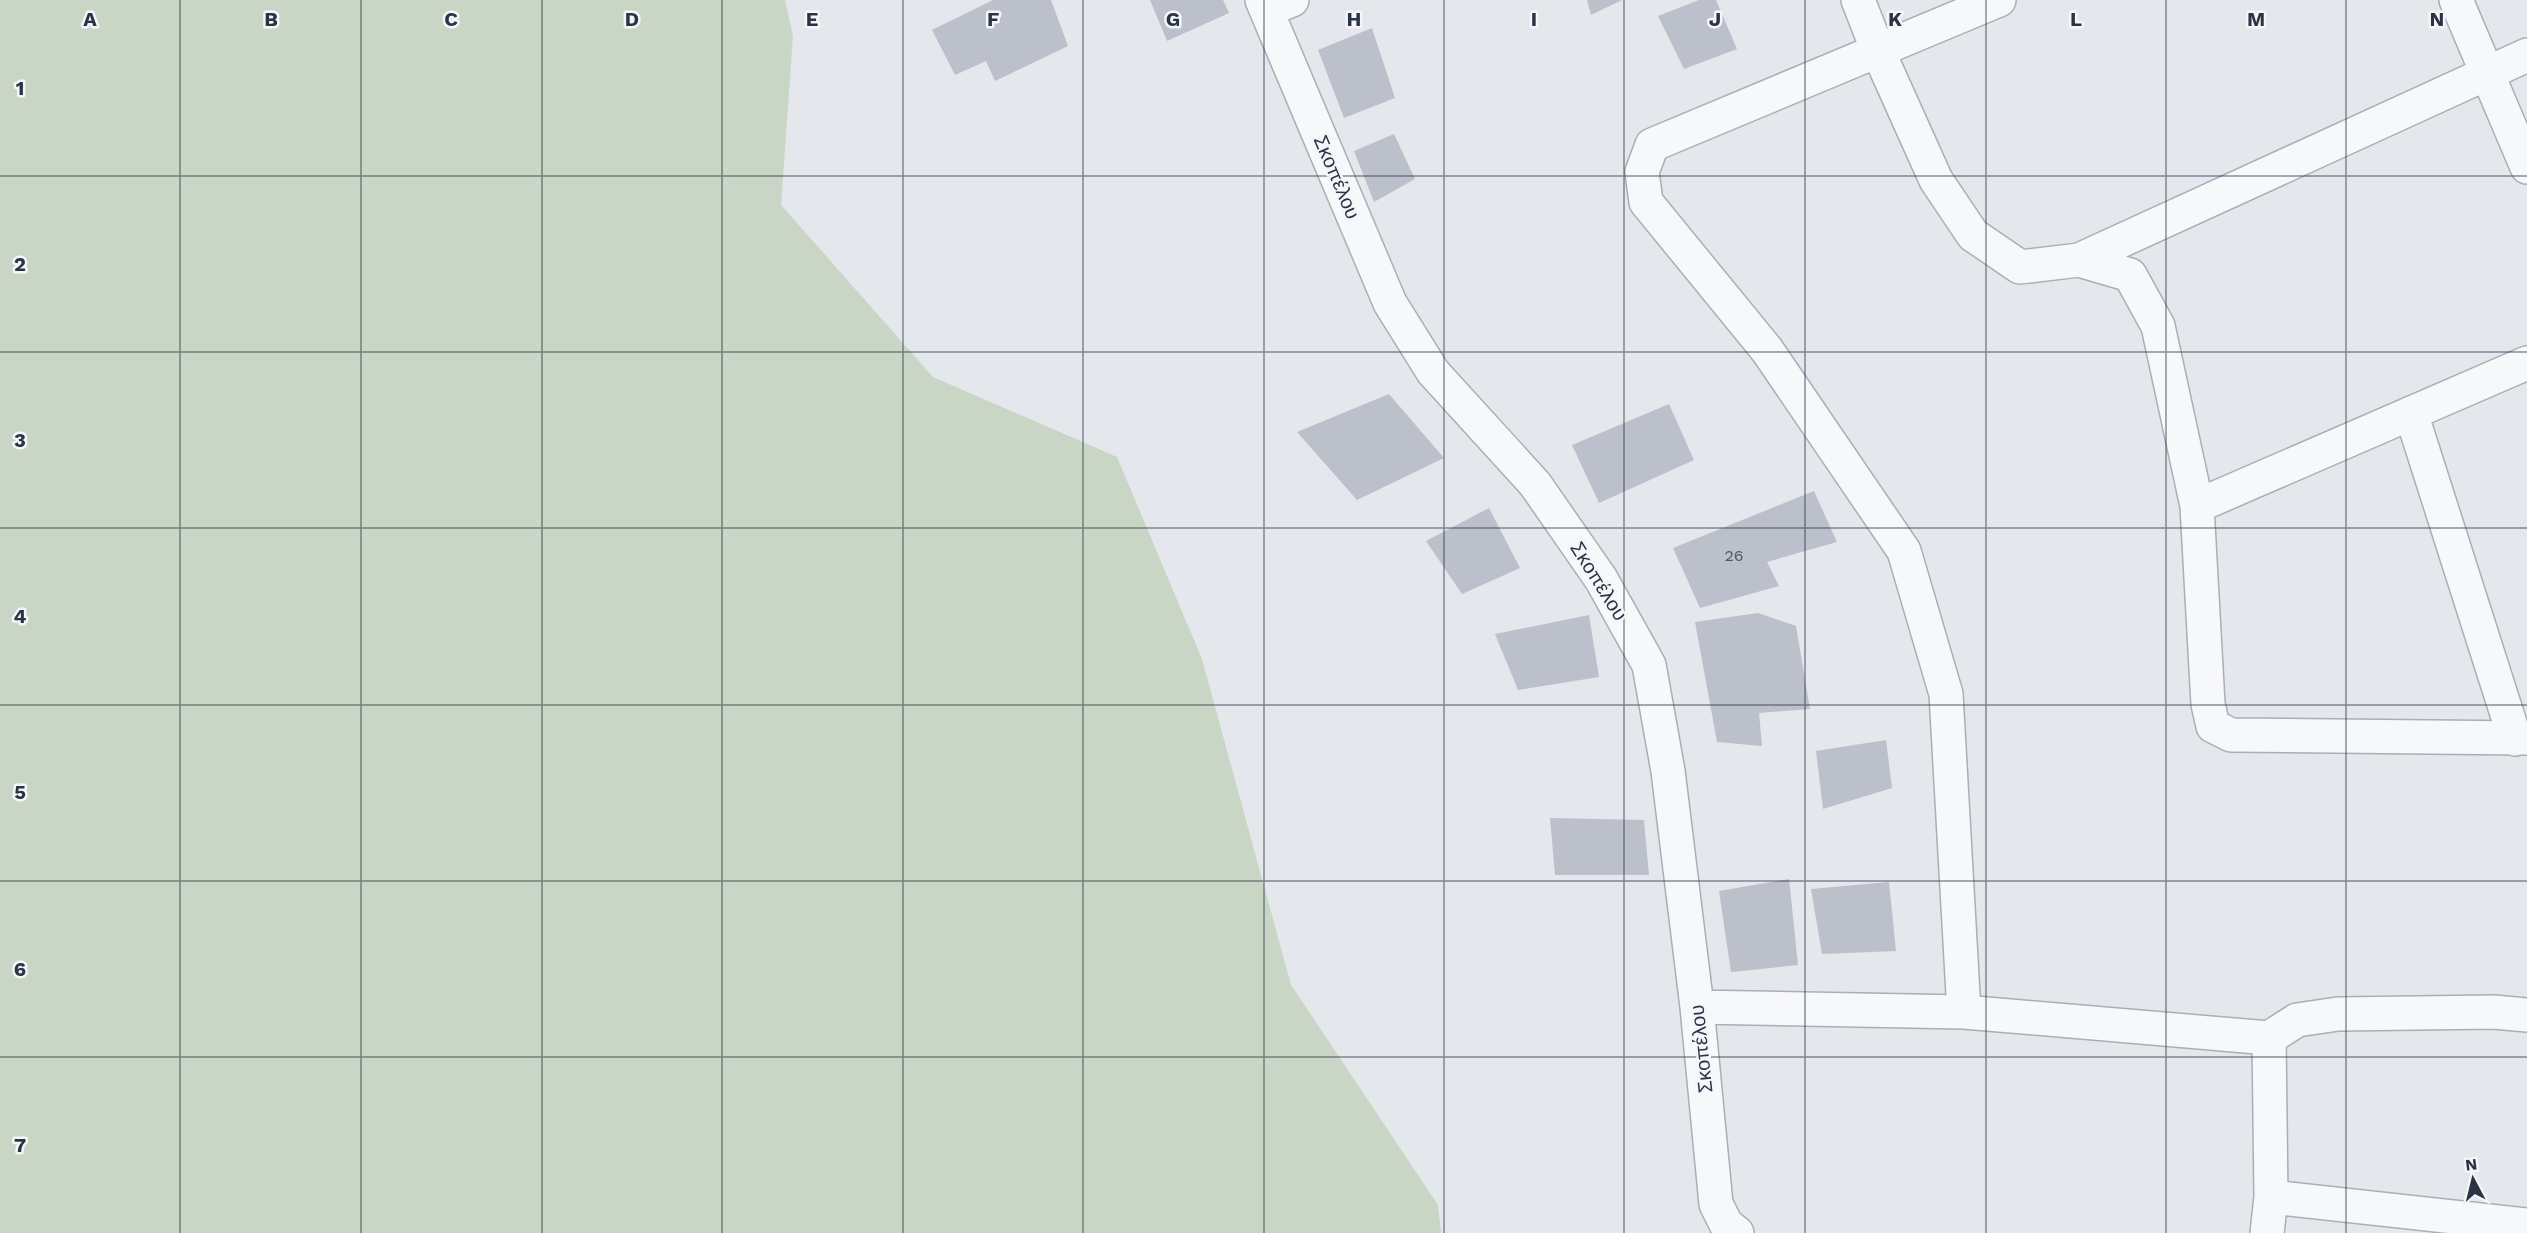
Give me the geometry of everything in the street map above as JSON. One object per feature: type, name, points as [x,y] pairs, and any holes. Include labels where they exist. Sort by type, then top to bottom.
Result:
[{"type":"street","points":[[1858,0],[1878,51],[1936,180],[1973,235],[2020,267],[2079,260],[2527,55]]},
{"type":"street","points":[[1964,1012],[1946,694],[1904,551],[1767,350],[1646,202],[1642,172],[1652,145],[1999,0]]},
{"type":"street","points":[[2456,0],[2527,167]]},
{"type":"street","name":"Σκοπέλου","points":[[1274,3],[1390,303],[1434,372],[1535,484],[1601,579],[1649,665],[1668,771],[1697,1007],[1716,1204],[1726,1224],[1737,1233]]},
{"type":"street","points":[[2079,260],[2130,275],[2158,326],[2197,506],[2208,704],[2213,726],[2231,735],[2521,739],[2411,413]]},
{"type":"street","points":[[2197,506],[2527,363]]},
{"type":"street","points":[[1697,1007],[1964,1012],[2269,1038],[2297,1020],[2338,1014],[2494,1012],[2527,1016]]},
{"type":"street","points":[[2267,1233],[2271,1197],[2269,1038]]},
{"type":"street","points":[[2271,1197],[2527,1225]]},
{"type":"green space","points":[[0,0],[785,0],[793,36],[781,205],[933,377],[1117,457],[1202,659],[1291,985],[1438,1205],[1441,1233],[0,1233]]},
{"type":"building","points":[[993,0],[1051,0],[1068,46],[995,81],[986,61],[955,75],[932,30]]},
{"type":"building","points":[[1150,0],[1223,0],[1229,13],[1167,41]]},
{"type":"building","points":[[1587,0],[1622,0],[1591,15]]},
{"type":"building","points":[[1699,0],[1716,0],[1737,49],[1684,69],[1658,16]]},
{"type":"building","points":[[1372,28],[1395,98],[1344,118],[1318,50]]},
{"type":"building","points":[[1394,134],[1415,179],[1374,202],[1354,151]]},
{"type":"building","points":[[1389,394],[1444,458],[1357,500],[1297,432]]},
{"type":"building","points":[[1669,404],[1694,460],[1599,503],[1572,445]]},
{"type":"building","points":[[1814,491],[1837,542],[1767,562],[1779,586],[1700,608],[1673,548]]},
{"type":"building","points":[[1489,508],[1520,568],[1462,594],[1426,541]]},
{"type":"building","points":[[1758,613],[1796,626],[1810,709],[1759,713],[1762,746],[1717,742],[1695,622]]},
{"type":"building","points":[[1589,615],[1599,677],[1518,690],[1495,634]]},
{"type":"building","points":[[1886,740],[1892,788],[1823,809],[1816,751]]},
{"type":"building","points":[[1550,818],[1644,820],[1649,875],[1555,875]]},
{"type":"building","points":[[1789,879],[1798,965],[1731,972],[1719,891]]},
{"type":"building","points":[[1889,882],[1896,951],[1822,954],[1811,889]]}]
